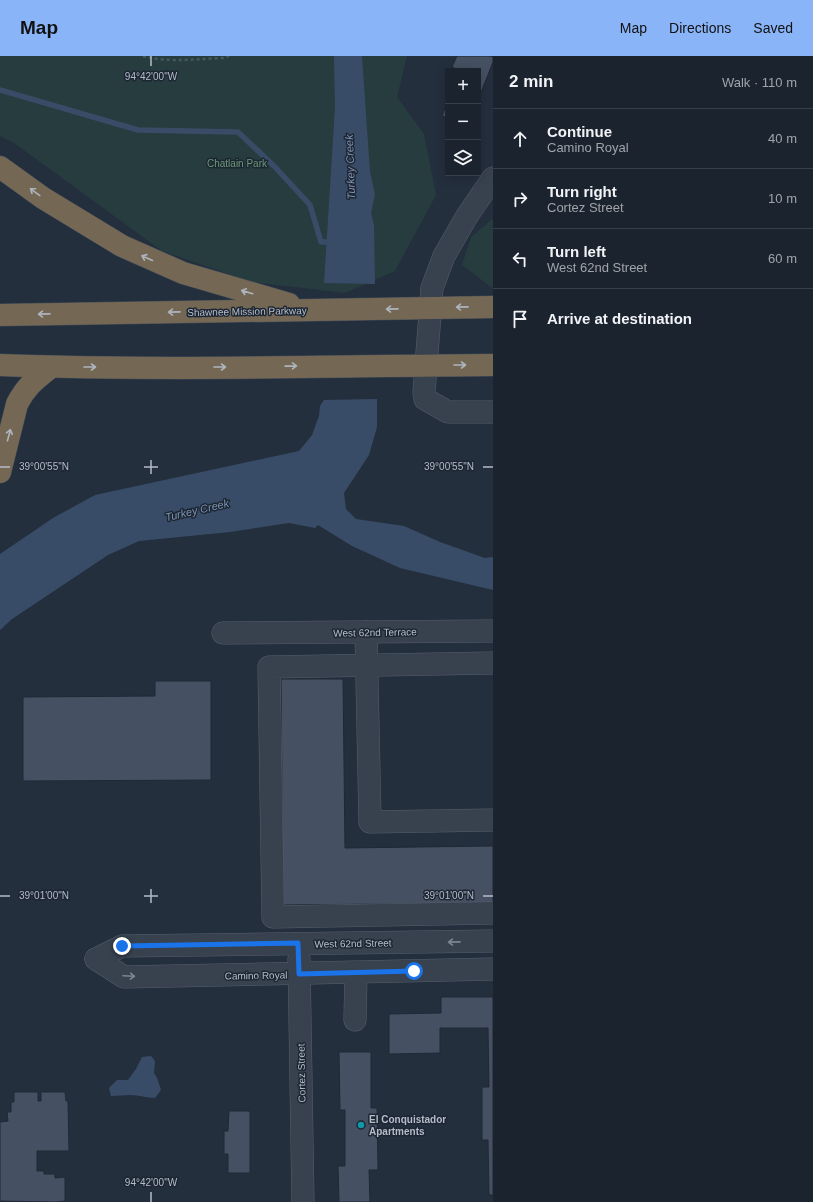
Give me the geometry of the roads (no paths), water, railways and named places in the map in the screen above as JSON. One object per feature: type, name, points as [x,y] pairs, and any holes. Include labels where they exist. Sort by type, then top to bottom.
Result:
[{"type":"highway","points":[[0,167],[44,198],[122,246],[183,273],[311,310]]},
{"type":"highway","name":"Shawnee Mission Parkway","points":[[0,315],[493,307]]},
{"type":"highway","points":[[0,365],[51,367],[493,365]]},
{"type":"highway","points":[[0,472],[17,404],[26,388],[51,367]]},
{"type":"street","points":[[493,178],[467,216],[444,256],[432,288],[424,392],[425,399],[448,412],[493,412]]},
{"type":"street","name":"West 62nd Terrace","points":[[223,633],[493,631]]},
{"type":"street","points":[[366,632],[370,822],[493,820]]},
{"type":"street","points":[[493,663],[270,667],[273,917],[493,913]]},
{"type":"street","name":"West 62nd Street","points":[[96,959],[122,946],[493,941]]},
{"type":"street","name":"Cortez Street","points":[[298,943],[303,1202]]},
{"type":"street","name":"Camino Royal","points":[[96,959],[124,977],[493,969]]},
{"type":"street","points":[[355,1020],[356,973]]},
{"type":"water","name":"Turkey Creek","points":[[334,56],[362,56],[370,172],[375,194],[371,213],[374,225],[375,284],[324,283],[335,107]]},
{"type":"water","name":"Turkey Creek","points":[[377,399],[377,427],[369,455],[344,493],[346,509],[356,519],[404,526],[440,542],[485,558],[493,557],[493,590],[400,568],[352,546],[318,525],[315,528],[289,523],[230,532],[139,541],[108,555],[12,619],[0,630],[0,554],[53,518],[95,495],[299,451],[312,435],[319,416],[320,406],[324,400]]},
{"type":"water","points":[[151,1056],[155,1061],[154,1073],[161,1090],[155,1098],[134,1095],[111,1096],[109,1088],[117,1080],[128,1080],[142,1057]]},
{"type":"waterway","points":[[0,90],[138,130],[238,132],[275,167],[310,205],[321,242],[334,242]]},
{"type":"place","name":"El Conquistador Apartments","points":[[361,1125]]},
{"type":"park label","name":"Chatlain Park","points":[[237,163]]}]
